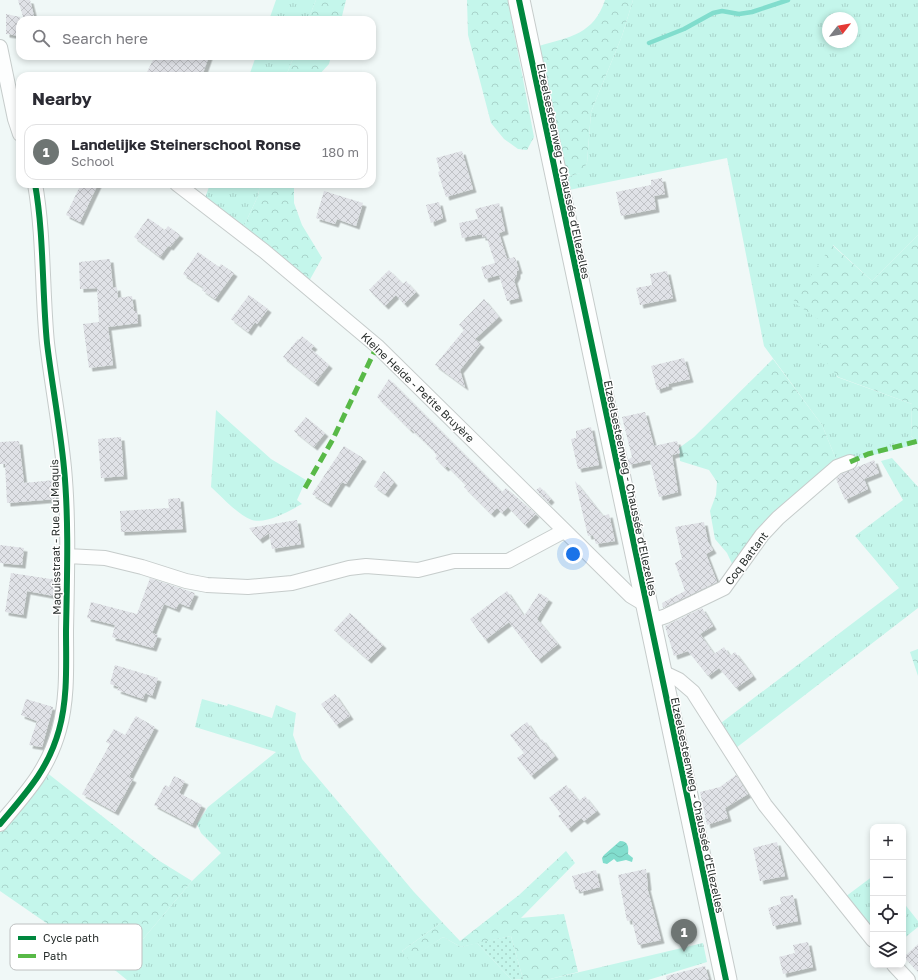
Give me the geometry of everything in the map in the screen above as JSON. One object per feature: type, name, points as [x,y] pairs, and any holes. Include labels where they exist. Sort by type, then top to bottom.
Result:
[{"type":"main road","name":"Elzeelsesteenweg - Chaussée d'Ellezelles","points":[[518,0],[726,980]]},
{"type":"street","points":[[0,47],[3,82],[16,122]]},
{"type":"street","points":[[3,82],[16,87]]},
{"type":"street","name":"Maquisstraat - Rue du Maquis","points":[[0,824],[40,776],[52,753],[60,728],[66,677],[67,556],[65,470],[48,345],[39,223],[35,188]]},
{"type":"street","name":"Kleine Heide - Petite Bruyère","points":[[182,188],[264,251],[377,346],[648,613]]},
{"type":"street","name":"Coq Battant","points":[[648,613],[666,616],[724,588],[762,535],[778,518],[837,467],[850,462]]},
{"type":"street","points":[[67,556],[105,558],[207,585],[248,587],[292,583],[349,568],[366,566],[418,570],[454,561],[508,561],[564,531]]},
{"type":"street","points":[[660,671],[679,680],[693,692],[765,805],[870,936]]},
{"type":"green space","points":[[276,0],[316,0],[310,16],[270,16]]},
{"type":"green space","points":[[316,0],[346,0],[342,16],[310,16]]},
{"type":"green space","points":[[467,0],[508,0],[534,137],[527,150],[518,149],[504,139],[491,123],[468,35]]},
{"type":"green space","points":[[605,0],[633,0],[622,36],[591,112],[587,163],[581,173],[566,177],[539,46],[561,40],[580,32],[594,20]]},
{"type":"green space","points":[[633,0],[918,0],[918,235],[872,281],[833,245],[833,330],[837,377],[912,404],[911,436],[917,444],[838,464],[822,425],[764,346],[727,158],[569,190],[566,177],[580,173],[587,163],[591,112],[622,36]]},
{"type":"green space","points":[[255,60],[292,60],[288,72],[250,72]]},
{"type":"green space","points":[[292,60],[330,60],[329,64],[322,72],[288,72]]},
{"type":"green space","points":[[209,188],[259,188],[258,196],[242,230],[204,201]]},
{"type":"green space","points":[[259,188],[294,188],[294,203],[302,225],[322,258],[308,283],[242,230],[258,196]]},
{"type":"green space","points":[[918,235],[918,444],[911,436],[912,404],[838,377],[816,349],[833,329],[793,302],[832,245],[872,281]]},
{"type":"green space","points":[[773,359],[822,425],[838,464],[734,568],[727,553],[715,539],[710,511],[716,495],[717,482],[709,470],[680,461],[679,448],[694,437]]},
{"type":"green space","points":[[216,410],[271,459],[306,480],[297,500],[302,504],[271,519],[258,521],[252,520],[236,510],[211,487]]},
{"type":"green space","points":[[892,458],[918,487],[918,608],[732,751],[717,726],[899,588],[855,536],[903,500],[881,461]]},
{"type":"green space","points":[[918,649],[918,676],[910,652]]},
{"type":"green space","points":[[202,699],[227,706],[228,704],[272,718],[276,705],[296,713],[293,735],[302,759],[414,892],[442,922],[402,951],[409,959],[443,937],[461,947],[477,943],[512,980],[127,980],[116,971],[142,970],[142,940],[192,881],[221,853],[201,833],[197,824],[208,807],[276,752],[195,727]]},
{"type":"green space","points":[[46,772],[158,860],[192,881],[142,940],[142,924],[48,924],[0,891],[0,829]]},
{"type":"green space","points":[[566,851],[575,863],[521,918],[564,914],[578,972],[546,980],[517,980],[523,979],[511,936],[461,947],[443,937],[409,960],[402,951],[442,922],[460,941],[519,895]]},
{"type":"green space","points":[[870,878],[870,927],[845,897]]},
{"type":"green space","points":[[906,906],[918,921],[918,927],[906,937]]},
{"type":"green space","points":[[511,936],[523,979],[512,980],[477,943]]},
{"type":"green space","points":[[703,943],[707,962],[648,980],[546,980]]},
{"type":"water","points":[[620,841],[626,843],[628,854],[633,858],[632,862],[626,860],[617,862],[614,859],[607,864],[603,863],[602,858],[604,855]]},
{"type":"building","points":[[18,0],[30,0],[34,16],[23,16]]},
{"type":"building","points":[[6,14],[16,16],[16,35],[6,34]]},
{"type":"building","points":[[153,60],[208,60],[203,72],[147,72]]},
{"type":"building","points":[[462,151],[473,189],[446,197],[438,172],[440,171],[436,158]]},
{"type":"building","points":[[662,178],[665,194],[654,196],[656,209],[621,216],[616,192],[651,185],[651,180]]},
{"type":"building","points":[[79,188],[96,188],[80,222],[66,215]]},
{"type":"building","points":[[324,191],[363,203],[356,226],[337,219],[335,224],[316,218]]},
{"type":"building","points":[[439,202],[443,218],[431,223],[426,205]]},
{"type":"building","points":[[499,203],[505,231],[499,233],[507,259],[515,257],[519,270],[517,271],[517,275],[514,280],[519,298],[507,301],[499,275],[485,279],[481,267],[495,263],[486,236],[482,237],[482,234],[462,238],[459,223],[478,219],[475,209]]},
{"type":"building","points":[[148,218],[165,230],[168,226],[180,235],[170,247],[168,246],[160,257],[134,237]]},
{"type":"building","points":[[198,252],[219,267],[221,264],[234,273],[215,299],[202,290],[204,288],[183,274]]},
{"type":"building","points":[[110,259],[113,288],[117,287],[118,298],[132,296],[134,311],[137,311],[138,323],[108,327],[113,365],[89,368],[83,324],[99,322],[97,288],[80,289],[79,262]]},
{"type":"building","points":[[389,270],[403,284],[406,281],[416,292],[404,304],[396,295],[385,306],[369,290]]},
{"type":"building","points":[[667,271],[673,298],[640,305],[636,288],[652,285],[650,274]]},
{"type":"building","points":[[249,295],[268,309],[257,324],[255,322],[248,332],[231,319]]},
{"type":"building","points":[[484,299],[499,317],[475,339],[481,344],[460,370],[465,387],[435,365],[464,330],[459,325]]},
{"type":"building","points":[[302,336],[314,346],[311,349],[329,365],[315,383],[283,357]]},
{"type":"building","points":[[684,358],[690,379],[668,384],[669,386],[657,390],[651,366]]},
{"type":"building","points":[[389,379],[502,492],[506,488],[536,514],[525,525],[508,507],[502,513],[497,508],[491,514],[464,487],[466,485],[447,466],[445,468],[435,458],[437,456],[432,449],[411,429],[410,430],[377,397]]},
{"type":"building","points":[[645,412],[654,446],[677,441],[680,453],[672,455],[678,492],[659,497],[650,460],[629,465],[628,460],[632,457],[622,417]]},
{"type":"building","points":[[306,417],[325,433],[314,447],[294,431]]},
{"type":"building","points":[[591,427],[599,465],[578,469],[571,439],[576,438],[576,431]]},
{"type":"building","points":[[121,437],[124,476],[101,478],[98,439]]},
{"type":"building","points":[[19,441],[24,483],[55,480],[56,499],[7,503],[5,464],[0,464],[0,442]]},
{"type":"building","points":[[344,446],[363,458],[346,484],[342,482],[328,504],[312,494]]},
{"type":"building","points":[[874,460],[879,473],[864,479],[868,489],[845,500],[836,479],[841,474]]},
{"type":"building","points":[[384,471],[394,482],[385,494],[374,486]]},
{"type":"building","points":[[575,481],[603,516],[609,514],[615,541],[596,544],[593,535],[588,536]]},
{"type":"building","points":[[540,487],[551,499],[548,502],[536,490]]},
{"type":"building","points":[[180,498],[183,529],[121,532],[120,511],[169,508],[168,499]]},
{"type":"building","points":[[297,520],[301,544],[272,549],[269,533],[259,540],[249,528]]},
{"type":"building","points":[[704,522],[708,542],[713,550],[706,554],[717,582],[663,608],[662,603],[685,591],[675,563],[682,559],[675,527]]},
{"type":"building","points":[[0,545],[24,548],[22,565],[0,563]]},
{"type":"building","points":[[11,573],[57,580],[54,596],[27,591],[23,615],[5,612]]},
{"type":"building","points":[[150,578],[195,593],[189,607],[179,603],[176,609],[164,604],[152,633],[158,635],[153,648],[112,637],[115,625],[87,618],[91,602],[137,614]]},
{"type":"building","points":[[507,591],[524,616],[539,593],[549,599],[537,619],[558,644],[538,660],[509,622],[485,640],[470,619]]},
{"type":"building","points":[[702,608],[713,626],[700,634],[714,654],[724,647],[730,656],[735,652],[753,676],[736,688],[719,668],[708,676],[688,651],[674,656],[665,626]]},
{"type":"building","points":[[350,613],[383,645],[368,660],[334,630]]},
{"type":"building","points":[[115,665],[158,678],[152,696],[145,693],[143,699],[117,690],[119,687],[110,684]]},
{"type":"building","points":[[335,694],[350,716],[336,725],[321,704]]},
{"type":"building","points":[[26,699],[53,707],[42,747],[29,745],[37,721],[21,715]]},
{"type":"building","points":[[136,716],[155,727],[129,777],[133,779],[115,812],[82,794],[110,744],[106,742],[114,729],[125,735]]},
{"type":"building","points":[[527,722],[540,741],[542,739],[555,756],[531,776],[517,758],[524,753],[510,735]]},
{"type":"building","points":[[736,775],[748,794],[725,808],[728,818],[707,825],[700,792],[720,787]]},
{"type":"building","points":[[174,776],[185,781],[179,793],[202,805],[192,825],[154,805],[165,785],[169,787]]},
{"type":"building","points":[[566,785],[579,801],[585,796],[597,811],[584,821],[581,818],[568,829],[558,816],[561,814],[549,798]]},
{"type":"building","points":[[777,842],[785,876],[760,881],[753,848]]},
{"type":"building","points":[[646,869],[647,887],[661,940],[638,945],[632,920],[627,921],[618,875]]},
{"type":"building","points":[[596,870],[600,887],[580,892],[580,889],[576,890],[572,876]]},
{"type":"building","points":[[793,895],[798,921],[773,926],[768,908],[781,904],[780,897]]},
{"type":"building","points":[[808,942],[813,967],[783,974],[779,957],[795,953],[793,945]]},
{"type":"building","points":[[918,944],[918,972],[906,959],[906,955]]},
{"type":"building","points":[[705,966],[709,980],[667,980],[666,976]]},
{"type":"waterway","points":[[649,43],[684,29],[713,13],[722,11],[739,14],[752,12],[788,0]]},
{"type":"marked path","points":[[305,488],[333,439],[377,346]]},
{"type":"marked path","points":[[850,462],[868,454],[918,441]]},
{"type":"cycle path","points":[[519,0],[726,980]]},
{"type":"cycle path","points":[[0,824],[19,802],[49,757],[62,718],[66,680],[66,488],[45,324],[40,223],[36,188]]},
{"type":"place","name":"Landelijke Steinerschool Ronse","points":[[684,952]]}]
